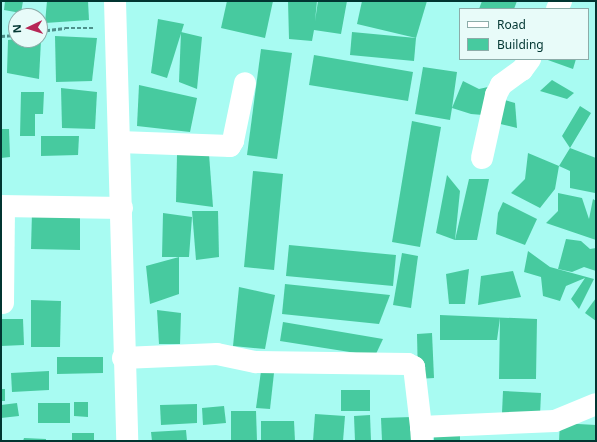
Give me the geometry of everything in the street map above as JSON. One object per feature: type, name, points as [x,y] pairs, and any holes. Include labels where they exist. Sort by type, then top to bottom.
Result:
[{"type":"street","points":[[116,1],[122,208],[123,358],[127,441]]},
{"type":"street","points":[[482,158],[496,95],[501,85],[522,70],[529,60]]},
{"type":"street","points":[[119,142],[230,146],[233,141],[245,83]]},
{"type":"street","points":[[3,303],[3,206],[122,208]]},
{"type":"street","points":[[123,358],[217,354],[256,362],[408,364],[414,367],[421,434],[555,421],[596,404]]},
{"type":"path","points":[[48,31],[65,28],[116,28]]},
{"type":"building","points":[[5,1],[23,1],[22,8],[8,8],[8,11],[4,10]]},
{"type":"building","points":[[47,1],[88,1],[89,20],[48,23],[48,8],[46,8]]},
{"type":"building","points":[[227,1],[273,1],[265,38],[221,28]]},
{"type":"building","points":[[288,1],[317,1],[315,21],[318,1],[347,1],[341,34],[314,30],[312,41],[289,39]]},
{"type":"building","points":[[362,1],[427,1],[416,38],[357,24]]},
{"type":"building","points":[[482,1],[517,1],[514,8],[479,8]]},
{"type":"building","points":[[158,19],[184,24],[167,78],[151,73]]},
{"type":"building","points":[[181,32],[202,37],[197,89],[179,82]]},
{"type":"building","points":[[352,32],[416,38],[414,61],[350,55]]},
{"type":"building","points":[[55,36],[97,38],[92,81],[56,82]]},
{"type":"building","points":[[8,40],[8,48],[41,48],[39,79],[7,73]]},
{"type":"building","points":[[261,49],[292,53],[277,159],[247,155]]},
{"type":"building","points":[[314,55],[413,72],[408,101],[309,85]]},
{"type":"building","points":[[548,60],[576,60],[573,69]]},
{"type":"building","points":[[423,67],[457,72],[450,120],[415,114]]},
{"type":"building","points":[[552,80],[574,93],[567,99],[540,91]]},
{"type":"building","points":[[463,81],[479,89],[488,87],[483,115],[471,114],[452,108]]},
{"type":"building","points":[[139,85],[197,98],[190,132],[137,126]]},
{"type":"building","points":[[61,88],[97,92],[95,129],[62,128]]},
{"type":"building","points":[[21,92],[44,92],[43,114],[35,114],[35,136],[20,136]]},
{"type":"building","points":[[501,99],[515,103],[517,128],[496,123]]},
{"type":"building","points":[[580,106],[591,113],[570,148],[562,136]]},
{"type":"building","points":[[412,121],[441,127],[420,247],[392,242]]},
{"type":"building","points":[[1,129],[9,129],[10,157],[1,158]]},
{"type":"building","points":[[41,136],[79,136],[78,155],[41,156]]},
{"type":"building","points":[[570,148],[596,158],[595,193],[570,188],[570,171],[559,166]]},
{"type":"building","points":[[528,153],[559,166],[555,189],[540,208],[511,193],[525,179]]},
{"type":"building","points":[[209,154],[213,207],[176,202],[177,155]]},
{"type":"building","points":[[253,171],[283,174],[274,270],[244,267]]},
{"type":"building","points":[[447,175],[460,191],[455,240],[436,233]]},
{"type":"building","points":[[469,179],[489,179],[477,240],[455,240]]},
{"type":"building","points":[[558,193],[582,198],[589,219],[593,199],[596,201],[596,240],[546,223],[558,211]]},
{"type":"building","points":[[503,202],[537,219],[525,245],[496,234],[498,213]]},
{"type":"building","points":[[192,211],[218,211],[219,257],[196,260]]},
{"type":"building","points":[[32,212],[80,212],[80,250],[31,249]]},
{"type":"building","points":[[163,213],[192,217],[189,257],[162,257]]},
{"type":"building","points":[[566,239],[581,241],[590,249],[596,248],[596,271],[584,267],[572,272],[558,269]]},
{"type":"building","points":[[289,245],[396,255],[393,286],[286,276]]},
{"type":"building","points":[[528,251],[550,267],[594,279],[579,309],[571,299],[585,278],[566,286],[560,301],[543,296],[541,277],[524,272]]},
{"type":"building","points":[[402,253],[418,256],[411,308],[393,305]]},
{"type":"building","points":[[179,257],[179,294],[150,304],[146,266]]},
{"type":"building","points":[[469,269],[465,304],[449,304],[446,274]]},
{"type":"building","points":[[513,271],[521,297],[478,305],[481,276]]},
{"type":"building","points":[[285,284],[390,295],[379,324],[282,314]]},
{"type":"building","points":[[239,287],[275,295],[265,349],[233,346]]},
{"type":"building","points":[[596,298],[596,321],[585,313]]},
{"type":"building","points":[[31,300],[61,301],[60,347],[31,347]]},
{"type":"building","points":[[157,310],[181,313],[180,344],[159,344]]},
{"type":"building","points":[[440,315],[537,319],[536,379],[499,379],[500,318],[497,340],[440,340]]},
{"type":"building","points":[[1,319],[23,319],[24,345],[1,346]]},
{"type":"building","points":[[283,322],[383,339],[375,356],[280,341]]},
{"type":"building","points":[[432,333],[434,378],[418,379],[417,334]]},
{"type":"building","points":[[57,357],[103,357],[103,373],[57,374]]},
{"type":"building","points":[[49,371],[49,390],[12,392],[11,373]]},
{"type":"building","points":[[261,371],[274,373],[270,409],[256,408]]},
{"type":"building","points":[[1,389],[5,389],[5,401],[1,401]]},
{"type":"building","points":[[341,390],[370,390],[370,411],[341,411]]},
{"type":"building","points":[[503,391],[541,393],[540,415],[502,413]]},
{"type":"building","points":[[74,402],[88,402],[88,417],[74,416]]},
{"type":"building","points":[[17,403],[19,416],[1,418],[1,405]]},
{"type":"building","points":[[38,403],[70,403],[70,423],[38,423]]},
{"type":"building","points":[[197,404],[197,423],[161,425],[160,405]]},
{"type":"building","points":[[224,406],[226,423],[203,425],[202,408]]},
{"type":"building","points":[[231,411],[256,411],[257,441],[231,441]]},
{"type":"building","points":[[315,414],[345,416],[343,441],[313,441]]},
{"type":"building","points":[[370,415],[371,441],[355,441],[354,416]]},
{"type":"building","points":[[412,417],[413,441],[382,441],[381,418]]},
{"type":"building","points":[[261,421],[294,421],[295,441],[261,441]]},
{"type":"building","points":[[560,423],[596,425],[596,441],[559,441]]},
{"type":"building","points":[[186,430],[187,441],[152,441],[151,432]]},
{"type":"building","points":[[72,433],[94,433],[94,441],[72,441]]},
{"type":"building","points":[[460,435],[460,441],[434,441],[434,437]]},
{"type":"building","points":[[24,438],[46,439],[46,441],[23,441]]}]
